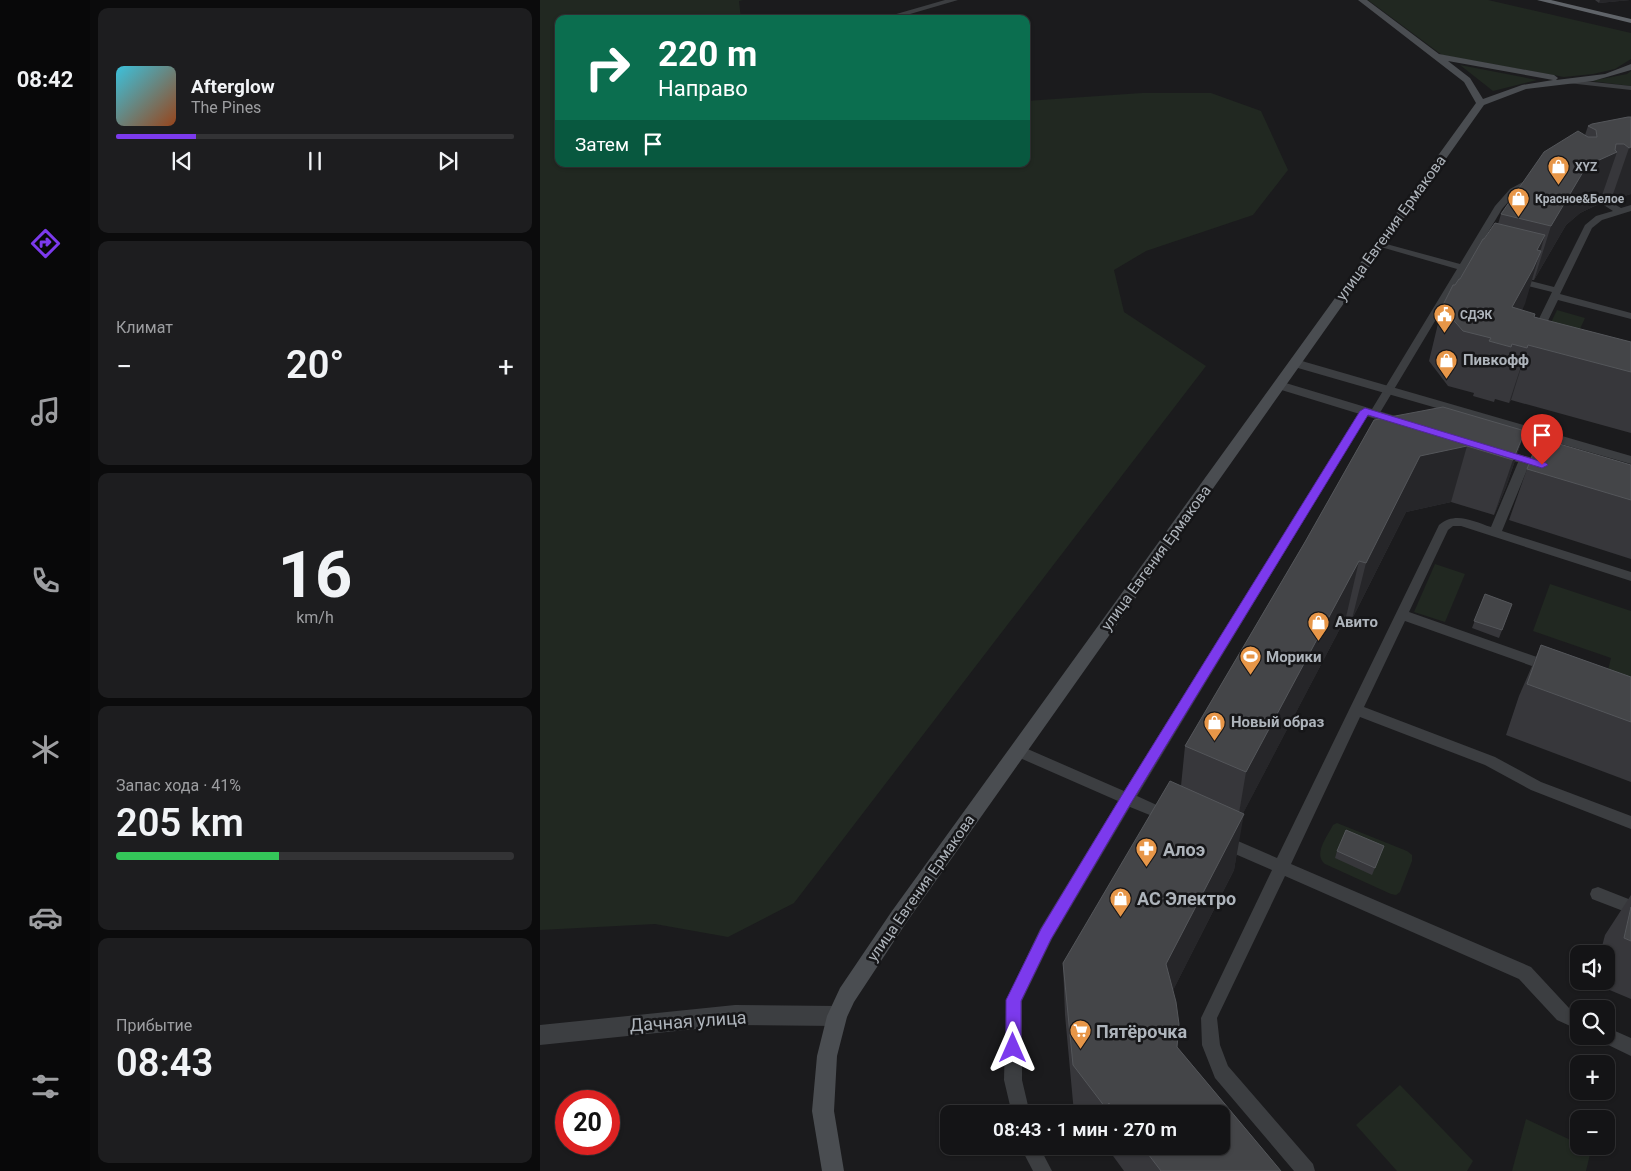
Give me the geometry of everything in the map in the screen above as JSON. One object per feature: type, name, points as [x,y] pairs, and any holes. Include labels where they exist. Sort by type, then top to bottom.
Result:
[{"type":"highway","points":[[1541,0],[1631,21]]},
{"type":"main road","points":[[1362,0],[1467,80],[1481,103],[1523,88],[1566,80],[1597,77],[1622,72],[1631,67]]},
{"type":"main road","points":[[1437,56],[1566,80]]},
{"type":"main road","name":"улица Евгения Ермакова","points":[[833,1171],[823,1111],[827,1056],[837,1016],[847,995],[899,917],[1481,103]]},
{"type":"street","points":[[898,15],[954,0]]},
{"type":"street","points":[[1294,363],[1631,460]]},
{"type":"street","points":[[1279,384],[1421,428]]},
{"type":"street","points":[[1487,448],[1560,471]]},
{"type":"street","name":"Дачная улица","points":[[540,1035],[735,1015],[837,1016]]},
{"type":"lane","points":[[1566,80],[1631,88]]},
{"type":"lane","points":[[1019,1105],[1013,1080],[1014,1000],[1046,934],[1127,799],[1370,412],[1388,390],[1498,208],[1513,191],[1544,175]]},
{"type":"lane","points":[[1602,200],[1619,211]]},
{"type":"lane","points":[[1531,345],[1588,227],[1599,218],[1631,208]]},
{"type":"lane","points":[[1379,245],[1482,272]]},
{"type":"lane","points":[[1501,277],[1631,316]]},
{"type":"lane","points":[[1495,532],[1525,460]]},
{"type":"lane","points":[[1306,1171],[1221,1072],[1211,1045],[1209,1018],[1443,528],[1450,522],[1462,522],[1631,577]]},
{"type":"lane","points":[[1403,615],[1557,670]]},
{"type":"lane","points":[[1357,710],[1490,761],[1536,786],[1631,823]]},
{"type":"lane","points":[[1018,751],[1182,823]]},
{"type":"lane","points":[[1209,835],[1525,973],[1563,1014],[1570,1018]]},
{"type":"lane","points":[[1598,894],[1631,907]]},
{"type":"lane","points":[[1615,1039],[1631,1047]]},
{"type":"lane","points":[[1034,1155],[1043,1171]]},
{"type":"shaded area","points":[[540,0],[743,0],[739,1],[741,15],[555,15],[555,167],[1030,167],[1030,101],[1142,93],[1211,93],[1261,111],[1288,170],[1253,215],[1146,251],[1114,270],[1124,312],[1206,366],[794,903],[728,937],[655,924],[540,930]]},
{"type":"shaded area","points":[[1368,0],[1488,0],[1631,33],[1631,59],[1615,69],[1593,74],[1564,77],[1442,55]]},
{"type":"shaded area","points":[[1460,65],[1537,80],[1493,91]]},
{"type":"shaded area","points":[[1631,71],[1631,86],[1591,81],[1627,74]]},
{"type":"shaded area","points":[[1557,310],[1585,318],[1580,329],[1543,339]]},
{"type":"shaded area","points":[[1435,564],[1465,574],[1445,622],[1414,612]]},
{"type":"shaded area","points":[[1550,584],[1631,611],[1631,678],[1608,670],[1611,658],[1533,631]]},
{"type":"shaded area","points":[[1337,823],[1407,851],[1412,855],[1412,861],[1400,892],[1396,895],[1391,894],[1325,864],[1320,855],[1322,845],[1333,825]]},
{"type":"shaded area","points":[[1400,1085],[1473,1161],[1467,1171],[1397,1171],[1356,1125]]},
{"type":"shaded area","points":[[1526,1119],[1570,1140],[1570,1155],[1590,1155],[1586,1171],[1512,1171]]},
{"type":"building","points":[[1631,117],[1631,147],[1629,148],[1624,144],[1616,144],[1615,150],[1617,152],[1597,161],[1583,172],[1551,226],[1501,214],[1544,152],[1578,131],[1588,137],[1597,137],[1596,130],[1588,126],[1592,124]]},
{"type":"building","points":[[1495,223],[1545,235],[1537,250],[1541,251],[1533,269],[1512,307],[1535,314],[1534,317],[1631,342],[1631,372],[1528,345],[1527,348],[1512,344],[1511,347],[1489,341],[1491,338],[1463,331],[1442,307],[1453,285],[1460,279],[1483,239]]},
{"type":"building","points":[[1443,407],[1525,431],[1513,460],[1467,446],[1420,456],[1366,563],[1359,561],[1246,772],[1185,746],[1374,420]]},
{"type":"building","points":[[1539,438],[1631,465],[1631,500],[1527,469]]},
{"type":"building","points":[[1485,594],[1512,604],[1502,630],[1474,621]]},
{"type":"building","points":[[1541,645],[1631,677],[1631,722],[1527,684]]},
{"type":"building","points":[[1170,781],[1244,814],[1166,964],[1176,1002],[1179,1024],[1177,1047],[1226,1105],[1110,1105],[1109,1103],[1103,1105],[1073,1065],[1063,963]]},
{"type":"building","points":[[1346,830],[1384,846],[1375,868],[1337,851]]},
{"type":"building","points":[[1631,907],[1631,941],[1624,938]]},
{"type":"building","points":[[1230,1110],[1281,1171],[1161,1171],[1149,1155],[1230,1155]]},
{"type":"place","name":"XYZ","points":[[1559,186]]},
{"type":"place","name":"Красное&Белое","points":[[1519,218]]},
{"type":"place","name":"СДЭК","points":[[1444,334]]},
{"type":"place","name":"Пивкофф","points":[[1447,379]]},
{"type":"place","name":"Авито","points":[[1319,641]]},
{"type":"place","name":"Морики","points":[[1250,676]]},
{"type":"place","name":"Новый образ","points":[[1215,741]]},
{"type":"place","name":"Алоэ","points":[[1147,868]]},
{"type":"place","name":"АС Электро","points":[[1121,917]]},
{"type":"place","name":"Пятёрочка","points":[[1080,1050]]},
{"type":"route","points":[[1013,1048],[1014,1000],[1046,934],[1365,411],[1542,465]]}]
